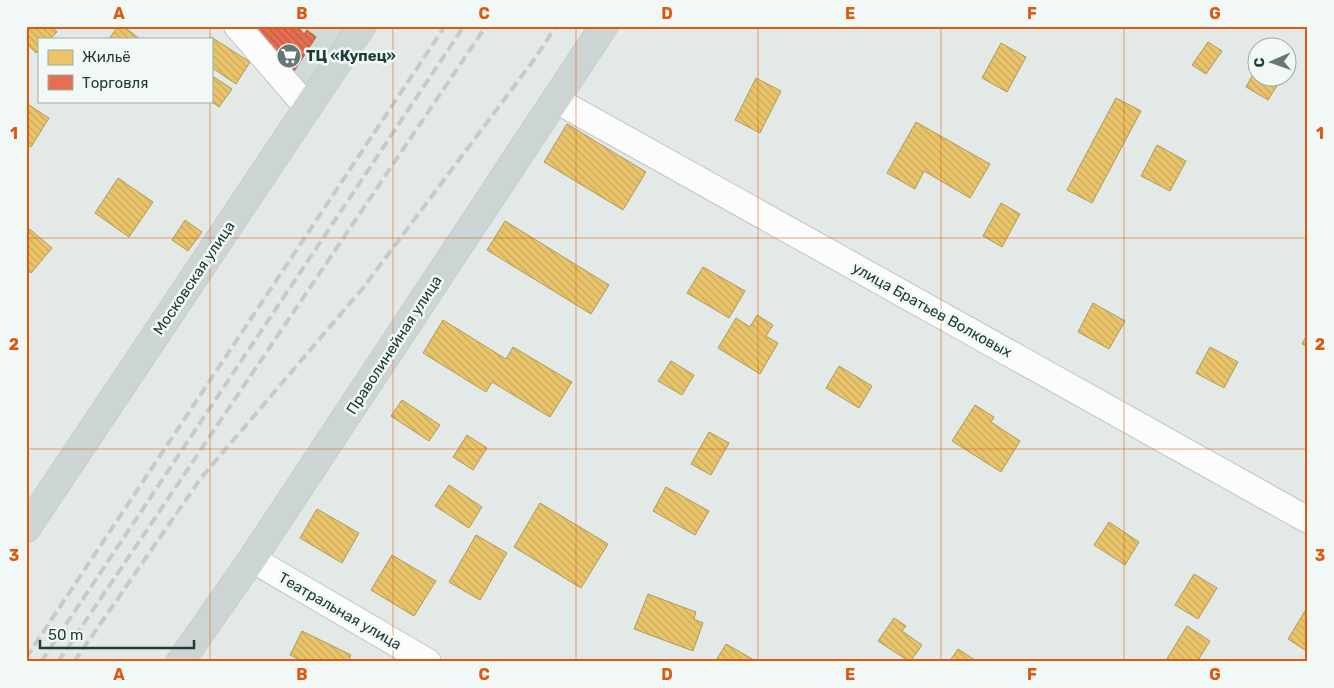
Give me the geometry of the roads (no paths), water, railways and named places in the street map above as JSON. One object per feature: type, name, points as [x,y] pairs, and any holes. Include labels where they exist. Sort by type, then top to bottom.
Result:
[{"type":"main road","name":"Московская улица","points":[[26,529],[362,26]]},
{"type":"main road","name":"Праволинейная улица","points":[[180,662],[252,559],[604,26]]},
{"type":"street","points":[[237,26],[308,108]]},
{"type":"street","name":"улица Братьев Волковых","points":[[556,100],[1308,520]]},
{"type":"street","name":"Театральная улица","points":[[252,559],[428,662]]},
{"type":"railway","points":[[26,658],[445,26]]},
{"type":"railway","points":[[41,662],[464,26]]},
{"type":"railway","points":[[58,662],[486,26]]},
{"type":"railway","points":[[74,662],[201,478],[363,288],[536,57],[556,26]]},
{"type":"place","name":"ТЦ «Купец»","points":[[289,56]]}]
